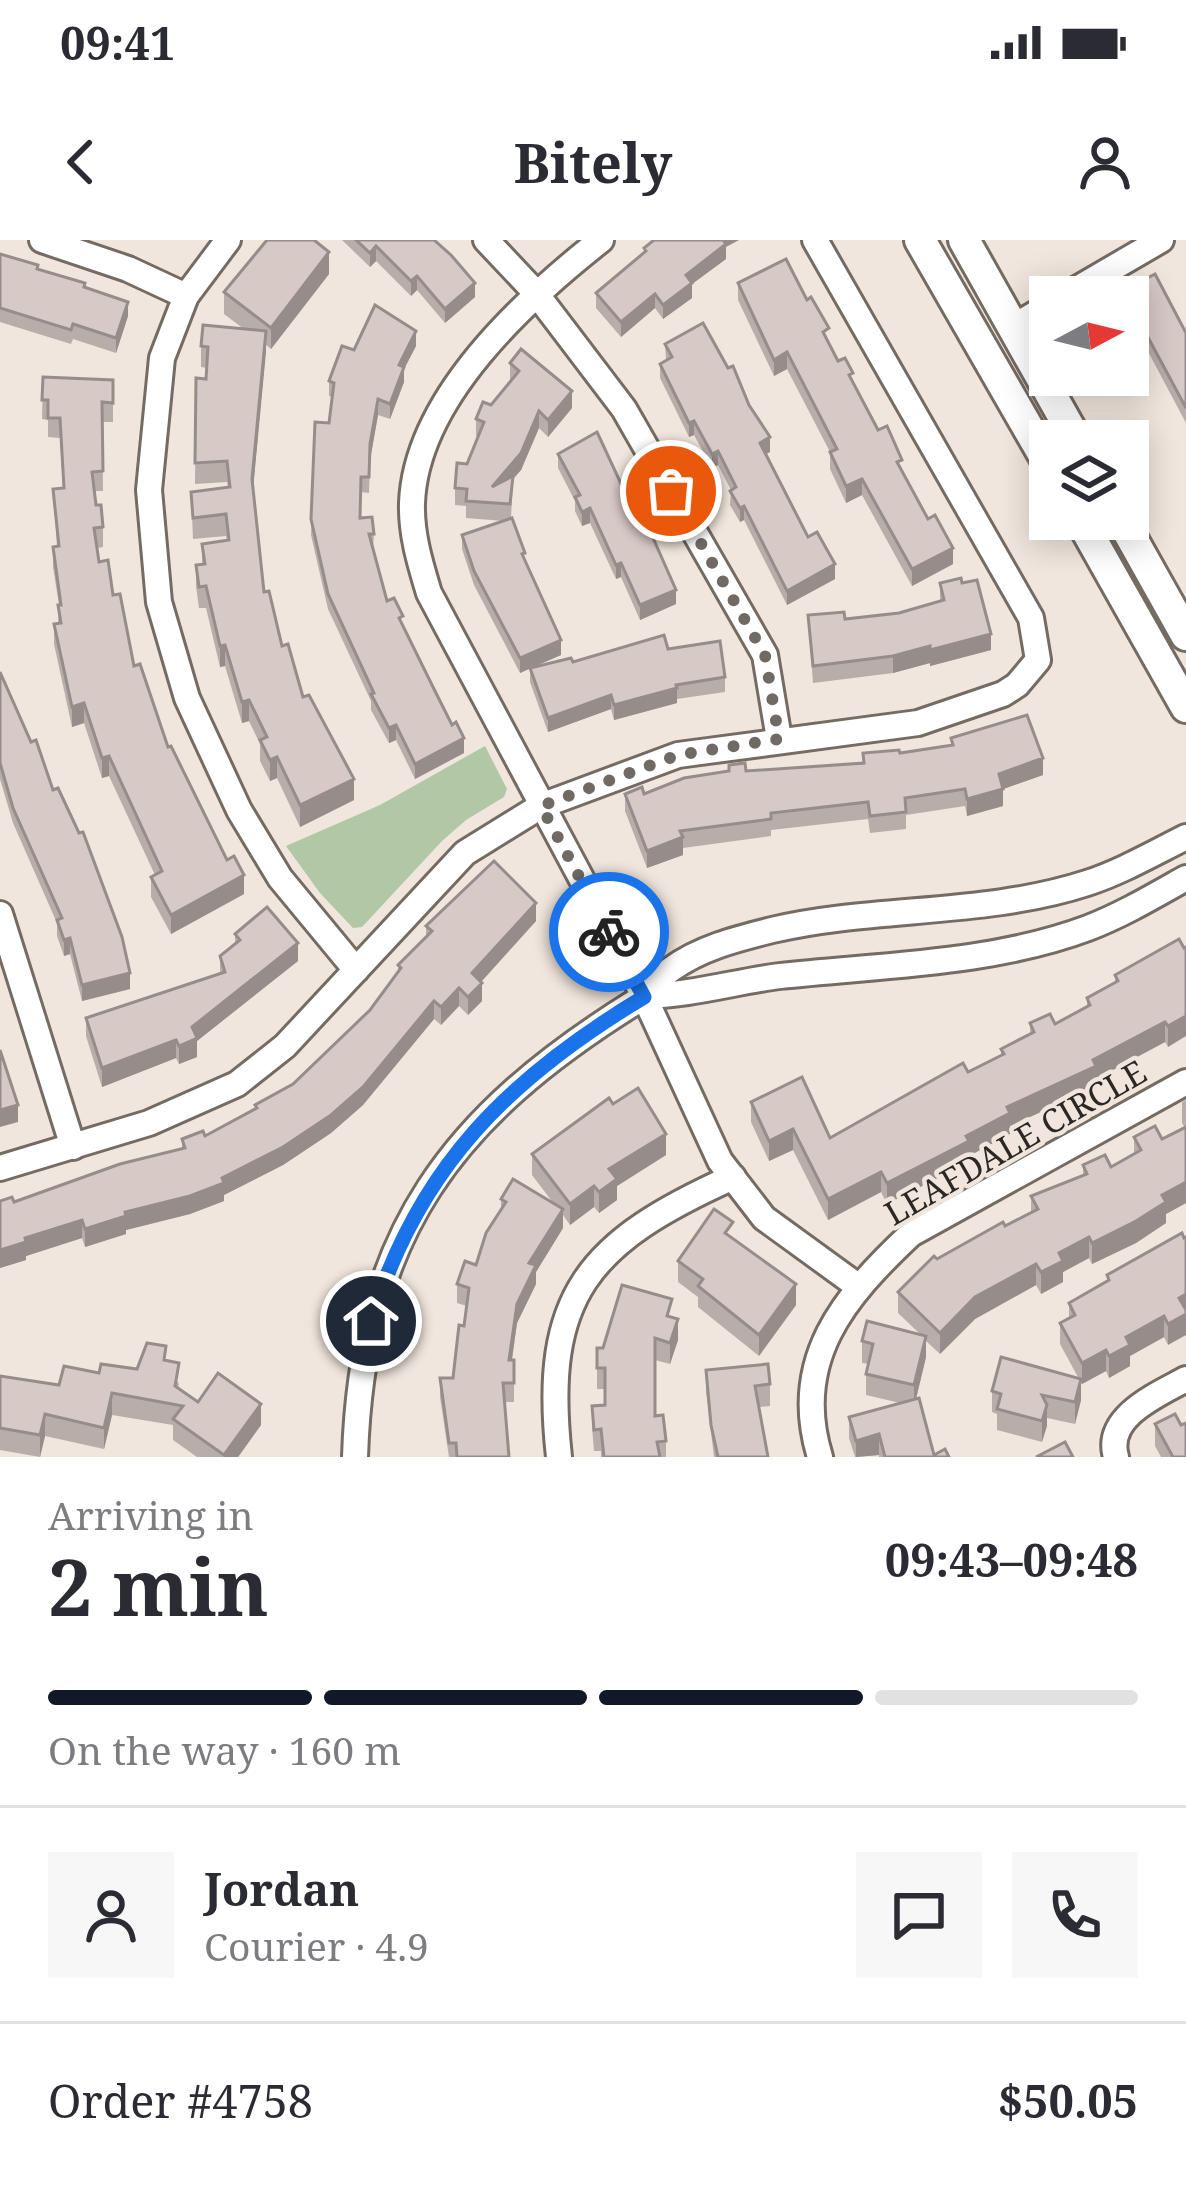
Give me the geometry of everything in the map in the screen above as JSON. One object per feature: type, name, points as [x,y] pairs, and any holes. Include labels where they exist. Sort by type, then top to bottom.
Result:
[{"type":"main road","points":[[920,240],[1029,429]]},
{"type":"main road","points":[[964,240],[1065,420]]},
{"type":"main road","points":[[1092,540],[1186,707]]},
{"type":"main road","points":[[1132,540],[1186,635]]},
{"type":"street","points":[[42,240],[128,269],[186,296]]},
{"type":"street","points":[[228,240],[186,296],[163,358],[149,490],[159,602],[187,698],[239,810],[280,878],[356,970]]},
{"type":"street","points":[[486,240],[535,292],[623,410],[765,655],[779,739]]},
{"type":"street","points":[[601,240],[535,292],[464,375],[427,438],[412,500],[414,543],[429,593],[644,997],[720,1161],[764,1218],[859,1287]]},
{"type":"street","points":[[0,1168],[149,1123],[237,1084],[285,1046],[465,853],[541,806],[678,755],[893,727],[941,716],[1018,685],[1039,660],[1031,618],[815,240]]},
{"type":"street","points":[[1099,276],[1161,240]]},
{"type":"street","points":[[1013,327],[1029,317]]},
{"type":"street","points":[[356,1457],[362,1367],[371,1321],[386,1274],[427,1192],[477,1125],[567,1045],[644,997],[667,972],[695,954],[732,941],[808,923],[1043,894],[1088,883],[1186,837]]},
{"type":"street","points":[[644,997],[688,995],[771,978],[1037,943],[1103,921],[1186,878]]},
{"type":"street","points":[[0,914],[73,1147]]},
{"type":"street","name":"LEAFDALE CIRCLE","points":[[820,1457],[812,1431],[810,1387],[829,1329],[859,1287],[911,1234],[1186,1082]]},
{"type":"street","points":[[559,1457],[553,1401],[557,1344],[579,1288],[622,1237],[690,1196],[733,1178]]},
{"type":"street","points":[[1116,1457],[1112,1444],[1119,1424],[1186,1379]]},
{"type":"green space","points":[[485,746],[507,789],[504,797],[466,820],[362,927],[353,928],[286,846],[380,805]]},
{"type":"building","points":[[267,240],[314,240],[329,252],[271,328],[224,292]]},
{"type":"building","points":[[356,240],[434,240],[475,283],[445,309],[417,276],[411,281],[376,246],[370,253]]},
{"type":"building","points":[[654,240],[723,240],[726,244],[686,275],[692,283],[663,305],[655,294],[621,322],[596,293]]},
{"type":"building","points":[[0,254],[128,302],[116,338],[0,308]]},
{"type":"building","points":[[786,259],[807,300],[811,297],[829,328],[823,332],[838,361],[845,358],[878,430],[887,426],[902,460],[897,462],[928,519],[935,515],[953,548],[912,569],[862,479],[846,486],[830,452],[837,449],[787,352],[774,360],[738,283]]},
{"type":"building","points":[[1155,274],[1186,333],[1186,408],[1149,339],[1149,277]]},
{"type":"building","points":[[375,305],[416,331],[399,365],[404,367],[390,404],[378,399],[369,477],[361,477],[360,518],[372,517],[374,534],[369,534],[387,601],[394,598],[403,616],[399,618],[452,725],[456,722],[464,738],[415,764],[396,725],[389,728],[371,694],[328,594],[311,519],[315,422],[329,423],[334,383],[329,381],[342,346],[354,350]]},
{"type":"building","points":[[703,323],[728,368],[733,366],[749,405],[770,437],[760,443],[808,537],[817,532],[835,564],[787,591],[744,506],[740,508],[730,491],[736,487],[718,451],[712,454],[694,421],[689,423],[660,364],[672,357],[665,344]]},
{"type":"building","points":[[203,325],[266,331],[252,479],[264,592],[269,591],[282,646],[288,644],[303,697],[309,695],[354,779],[300,805],[277,757],[270,760],[260,740],[267,737],[249,700],[242,702],[225,645],[220,646],[206,586],[199,587],[196,565],[205,564],[202,544],[229,540],[226,514],[193,518],[191,492],[230,487],[227,461],[195,463],[196,378],[206,379],[208,347],[201,346]]},
{"type":"building","points":[[521,349],[572,391],[548,420],[539,411],[521,453],[492,487],[513,476],[510,504],[466,501],[467,489],[455,488],[457,463],[467,464],[484,422],[476,419],[483,402],[491,405],[519,371],[510,363]]},
{"type":"building","points":[[43,377],[113,380],[113,403],[102,402],[103,471],[92,472],[103,527],[94,528],[99,562],[108,560],[134,666],[140,664],[168,747],[227,860],[234,856],[244,875],[171,915],[151,877],[162,871],[109,756],[102,758],[84,703],[72,707],[54,624],[61,623],[53,547],[59,546],[53,489],[64,488],[60,418],[48,418],[48,400],[42,400]]},
{"type":"building","points":[[597,432],[636,516],[642,513],[676,590],[640,605],[590,508],[582,512],[575,497],[580,495],[558,454]]},
{"type":"building","points":[[512,518],[522,554],[561,640],[520,658],[474,571],[462,535]]},
{"type":"building","points":[[961,578],[962,583],[977,580],[991,634],[930,650],[930,646],[893,656],[813,666],[808,615],[844,612],[845,619],[899,613],[944,600],[940,583]]},
{"type":"building","points":[[664,635],[668,649],[720,641],[725,677],[676,685],[614,705],[611,695],[548,718],[530,668],[571,658],[573,662]]},
{"type":"building","points":[[0,672],[31,742],[36,740],[53,790],[58,788],[79,833],[83,832],[122,937],[130,973],[82,985],[70,938],[64,940],[57,920],[62,918],[13,808],[0,763]]},
{"type":"building","points":[[1027,715],[1043,758],[999,774],[1003,789],[967,799],[965,789],[905,798],[906,812],[870,816],[868,802],[771,813],[771,819],[680,831],[683,837],[647,851],[625,794],[642,787],[644,794],[684,778],[729,771],[729,765],[745,763],[746,771],[864,763],[863,753],[953,745],[951,738]]},
{"type":"building","points":[[494,861],[536,903],[472,973],[482,983],[468,997],[459,988],[441,1007],[434,1001],[363,1087],[331,1115],[283,1147],[222,1178],[224,1183],[85,1229],[82,1220],[0,1250],[0,1201],[12,1197],[14,1202],[120,1164],[185,1148],[182,1139],[203,1131],[205,1136],[293,1084],[370,1010],[401,968],[398,965],[432,931],[426,926]]},
{"type":"building","points":[[267,907],[298,943],[192,1027],[197,1038],[179,1046],[176,1040],[102,1068],[86,1018],[225,972],[220,956],[240,940],[235,934]]},
{"type":"building","points":[[1179,939],[1186,947],[1186,1016],[1168,1026],[1165,1022],[1093,1060],[1096,1066],[1007,1107],[1010,1113],[966,1136],[969,1141],[887,1183],[881,1172],[828,1199],[793,1129],[769,1141],[751,1102],[802,1077],[830,1138],[963,1063],[968,1072],[1004,1054],[1001,1049],[1034,1032],[1030,1023],[1050,1014],[1055,1024],[1090,1005],[1087,998],[1118,981],[1115,975]]},
{"type":"building","points":[[0,1050],[18,1105],[0,1110]]},
{"type":"building","points":[[638,1088],[666,1134],[609,1169],[617,1179],[599,1192],[594,1186],[570,1204],[532,1154],[609,1098],[613,1104]]},
{"type":"building","points":[[1155,1126],[1162,1139],[1186,1127],[1186,1182],[1162,1195],[1166,1202],[1092,1243],[1089,1237],[1059,1253],[1063,1261],[1041,1272],[1036,1264],[975,1297],[940,1333],[898,1292],[934,1256],[937,1259],[1003,1222],[1005,1226],[1038,1209],[1031,1196],[1087,1174],[1083,1165],[1105,1155],[1111,1167],[1141,1150],[1134,1137]]},
{"type":"building","points":[[513,1179],[563,1209],[529,1263],[536,1265],[517,1304],[509,1360],[514,1360],[514,1383],[503,1383],[509,1457],[457,1457],[456,1443],[449,1443],[440,1378],[453,1378],[459,1325],[464,1326],[469,1288],[457,1284],[465,1261],[476,1265]]},
{"type":"building","points":[[714,1209],[733,1222],[725,1233],[796,1284],[759,1335],[698,1286],[703,1279],[678,1261]]},
{"type":"building","points":[[1182,1233],[1186,1237],[1186,1294],[1179,1298],[1186,1314],[1168,1324],[1164,1316],[1126,1337],[1130,1345],[1109,1356],[1106,1350],[1082,1363],[1060,1323],[1075,1315],[1069,1303],[1109,1280],[1107,1275]]},
{"type":"building","points":[[622,1285],[672,1299],[667,1316],[678,1319],[670,1343],[655,1338],[655,1416],[663,1415],[666,1441],[657,1442],[660,1457],[604,1457],[601,1429],[594,1430],[592,1406],[605,1405],[605,1368],[597,1368],[597,1348],[603,1348]]},
{"type":"building","points":[[867,1321],[926,1336],[914,1385],[866,1374],[873,1344],[862,1341]]},
{"type":"building","points":[[147,1343],[166,1346],[164,1360],[179,1363],[175,1386],[198,1402],[218,1373],[261,1404],[224,1455],[173,1419],[183,1406],[112,1393],[104,1428],[45,1414],[40,1435],[0,1428],[0,1376],[59,1385],[64,1366],[99,1373],[101,1364],[137,1369]]},
{"type":"building","points":[[1001,1357],[1081,1379],[1075,1402],[1042,1395],[1047,1405],[1042,1421],[997,1409],[1001,1394],[992,1391]]},
{"type":"building","points":[[768,1364],[770,1384],[755,1386],[768,1457],[718,1457],[706,1370]]},
{"type":"building","points":[[919,1398],[934,1455],[945,1449],[949,1457],[885,1457],[879,1434],[856,1441],[849,1417]]},
{"type":"building","points":[[1175,1414],[1181,1425],[1186,1423],[1186,1457],[1173,1457],[1155,1424]]},
{"type":"building","points":[[1065,1442],[1073,1457],[1036,1457]]},
{"type":"way so far","points":[[609,932],[541,806],[678,755],[779,739],[765,655],[671,491]]},
{"type":"route","points":[[371,1321],[405,1230],[477,1125],[567,1045],[644,997],[609,932]]}]
